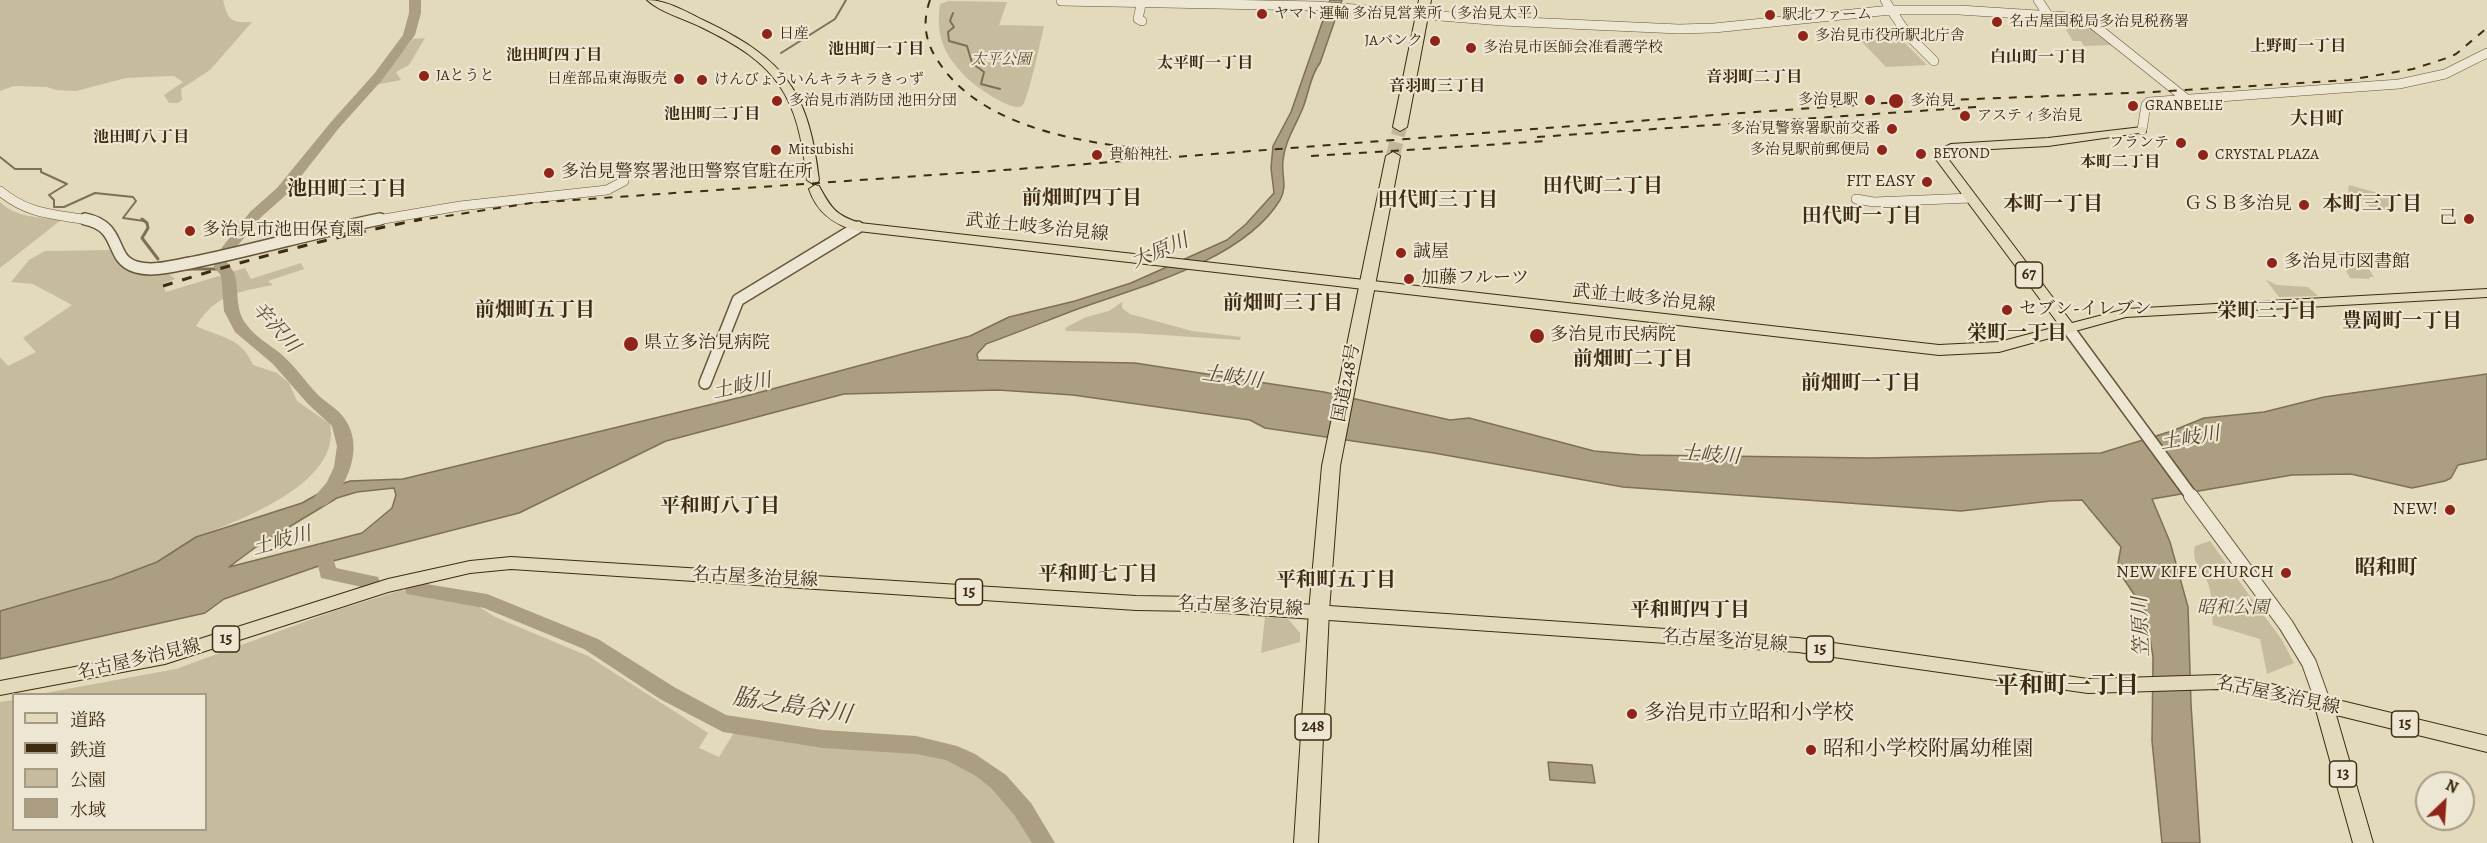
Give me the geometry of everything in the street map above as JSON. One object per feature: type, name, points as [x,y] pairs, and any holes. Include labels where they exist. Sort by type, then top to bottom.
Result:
[{"type":"highway","points":[[1400,127],[1425,0]]},
{"type":"highway","name":"国道248号","points":[[1318,611],[1331,466],[1394,156]]},
{"type":"highway","name":"248","points":[[1306,843],[1318,611]]},
{"type":"main road","name":"武並土岐多治見線","points":[[652,0],[744,44],[777,72],[800,108],[819,202],[830,216],[858,227],[1939,350],[2000,347],[2138,311],[2487,293]]},
{"type":"main road","name":"67","points":[[2068,328],[1939,154],[1944,150],[2048,142],[2142,130]]},
{"type":"main road","name":"名古屋多治見線","points":[[0,688],[119,667],[186,652],[447,569],[484,564],[548,565],[1125,603],[1197,604],[1318,611],[1499,626],[1798,645],[2088,686],[2207,681],[2250,686],[2487,744]]},
{"type":"main road","name":"13","points":[[2324,705],[2363,843]]},
{"type":"street","points":[[1885,0],[1908,36],[1934,61]]},
{"type":"street","points":[[2038,0],[2048,15]]},
{"type":"street","points":[[1061,1],[1321,6],[1422,15],[1679,29],[1723,27],[1891,10],[1925,9],[2075,16],[2089,20],[2188,101]]},
{"type":"street","points":[[1142,1],[1138,19],[1142,21]]},
{"type":"street","points":[[2142,130],[2146,105],[2149,102],[2389,85],[2442,75],[2473,63],[2487,53]]},
{"type":"street","points":[[0,191],[13,204],[30,211],[103,224],[112,233],[120,258],[126,263],[135,267],[166,267],[242,253],[374,221],[481,202],[608,190],[624,181]]},
{"type":"street","points":[[1856,199],[1874,202],[1971,198]]},
{"type":"street","points":[[705,383],[738,300],[858,227]]},
{"type":"street","points":[[2068,328],[2299,644],[2312,668],[2324,705]]},
{"type":"green space","points":[[0,0],[223,0],[231,19],[239,22],[252,22],[210,70],[181,89],[182,100],[178,103],[169,103],[164,95],[183,82],[174,76],[126,78],[76,91],[14,86],[0,91]]},
{"type":"green space","name":"太平公園","points":[[949,1],[1007,2],[999,25],[1044,26],[1031,82],[1022,106],[1010,105],[982,90],[967,78],[947,53],[940,34],[939,14],[940,4]]},
{"type":"green space","points":[[2070,21],[2090,27],[2114,45],[2084,46],[2081,41],[2073,41],[2063,25]]},
{"type":"green space","points":[[425,38],[409,65],[396,72],[401,80],[375,85],[413,39]]},
{"type":"green space","points":[[1900,38],[1927,65],[1886,67],[1861,41]]},
{"type":"green space","points":[[2349,185],[2393,197],[2394,210],[2372,210],[2363,199],[2348,194]]},
{"type":"green space","points":[[0,202],[21,214],[61,220],[0,268]]},
{"type":"green space","points":[[110,250],[119,265],[125,268],[140,271],[165,270],[175,279],[162,284],[166,292],[245,268],[251,279],[301,263],[304,269],[268,281],[273,285],[229,296],[220,301],[204,315],[196,326],[236,343],[248,355],[253,365],[277,373],[289,383],[297,401],[330,424],[329,445],[320,465],[304,482],[261,510],[197,537],[159,560],[134,570],[0,611],[0,357],[8,366],[36,352],[23,338],[72,305],[33,284],[11,282],[29,260],[45,251]]},
{"type":"green space","points":[[2336,251],[2359,254],[2374,277],[2369,277],[2370,279],[2350,278]]},
{"type":"green space","points":[[2266,280],[2277,285],[2308,287],[2318,296],[2279,297]]},
{"type":"green space","points":[[1122,302],[1122,308],[1130,314],[1192,331],[1241,337],[1240,340],[1066,331],[1065,328],[1086,317],[1109,311]]},
{"type":"green space","name":"昭和公園","points":[[2210,541],[2282,640],[2294,663],[2267,674],[2260,639],[2213,625],[2209,586],[2194,556],[2195,546]]},
{"type":"green space","points":[[402,590],[467,599],[495,617],[588,656],[708,733],[699,748],[719,757],[735,731],[813,744],[902,749],[944,756],[982,772],[999,786],[1015,806],[1037,843],[0,843],[0,702],[12,700],[12,831],[207,831],[207,693],[45,693],[176,669],[334,611]]},
{"type":"green space","points":[[1265,617],[1288,619],[1300,633],[1300,642],[1261,653]]},
{"type":"water","name":"土岐川","points":[[1330,0],[1342,0],[1320,63],[1312,77],[1304,105],[1286,146],[1283,160],[1282,195],[1263,221],[1241,240],[1187,269],[986,344],[977,354],[978,360],[1135,363],[1324,392],[1450,420],[1469,418],[1594,451],[1640,455],[1870,458],[2101,453],[2172,431],[2204,418],[2264,412],[2324,397],[2487,374],[2487,459],[2458,465],[2451,478],[2445,481],[2412,488],[2351,474],[2292,475],[2152,499],[2170,542],[2188,607],[2191,704],[2200,843],[2162,843],[2152,741],[2153,657],[2146,612],[2117,569],[2121,547],[2082,500],[2051,501],[1961,511],[1623,487],[1434,453],[1265,428],[1250,420],[1073,395],[998,390],[844,394],[666,441],[519,513],[333,561],[224,599],[205,613],[0,659],[0,611],[112,579],[157,562],[196,537],[302,503],[327,489],[350,481],[403,479],[746,396],[970,336],[1009,317],[1075,301],[1131,283],[1227,240],[1246,224],[1274,193],[1271,168],[1273,146],[1291,112]],"holes":[[[394,488],[396,495],[392,508],[362,533],[229,567],[256,547],[337,498],[357,492]]]},
{"type":"water","points":[[1548,762],[1592,765],[1595,783],[1550,780]]},
{"type":"waterway","name":"辛沢川","points":[[319,502],[327,495],[343,467],[346,446],[340,425],[283,365],[241,328],[230,305],[228,274],[222,269],[219,260],[255,215],[282,191],[335,125],[378,77],[409,35],[415,13],[415,0]]},
{"type":"waterway","points":[[781,53],[835,19],[846,0]]},
{"type":"waterway","points":[[953,13],[950,21],[954,27],[948,32],[949,41],[967,46],[972,63],[984,72],[981,84],[1000,89]]},
{"type":"waterway","points":[[0,157],[15,169],[41,169],[41,172],[67,184],[49,195],[54,200],[54,207],[64,207],[95,193],[133,197],[136,201],[123,218],[144,221]]},
{"type":"waterway","points":[[142,219],[147,223],[148,228],[142,238],[158,259]]},
{"type":"waterway","points":[[187,269],[222,269]]},
{"type":"waterway","name":"脇之島谷川","points":[[324,553],[328,573],[371,582]]},
{"type":"waterway","name":"脇之島谷川","points":[[414,589],[487,601],[591,644],[667,693],[723,723],[798,736],[916,745],[949,752],[984,770],[998,781],[1023,809],[1044,843]]},
{"type":"tunnel","points":[[1393,156],[1400,127]]},
{"type":"railway","points":[[930,0],[926,16],[926,32],[930,47],[938,61],[958,85],[982,104],[1011,119],[1042,130],[1107,144],[1169,151]]},
{"type":"railway","points":[[414,221],[531,203],[1047,167],[1727,114],[1899,102],[2153,92],[2349,80],[2413,69],[2447,58],[2456,54],[2487,28]]},
{"type":"railway","points":[[1537,137],[1977,107]]},
{"type":"railway","points":[[1311,156],[1548,141]]},
{"type":"railway","points":[[163,286],[291,249],[422,219]]},
{"type":"place","name":"ヤマト運輸 多治見営業所（多治見太平）","points":[[1262,14]]},
{"type":"place","name":"駅北ファーム","points":[[1770,15]]},
{"type":"place","name":"名古屋国税局多治見税務署","points":[[1997,22]]},
{"type":"place","name":"日産","points":[[767,34]]},
{"type":"place","name":"多治見市役所駅北庁舎","points":[[1803,36]]},
{"type":"place","name":"JAバンク","points":[[1435,41]]},
{"type":"place","name":"多治見市医師会准看護学校","points":[[1471,48]]},
{"type":"place","name":"JAとうと","points":[[424,76]]},
{"type":"place","name":"日産部品東海販売","points":[[679,79]]},
{"type":"place","name":"けんびょういんキラキラきっず","points":[[702,80]]},
{"type":"place","name":"多治見駅","points":[[1870,100]]},
{"type":"place","name":"多治見市消防団 池田分団","points":[[777,101]]},
{"type":"place","name":"多治見","points":[[1896,101]]},
{"type":"place","name":"GRANBELIE","points":[[2133,106]]},
{"type":"place","name":"アスティ多治見","points":[[1965,116]]},
{"type":"place","name":"多治見警察署駅前交番","points":[[1892,129]]},
{"type":"place","name":"フランテ","points":[[2181,143]]},
{"type":"place","name":"Mitsubishi","points":[[776,150]]},
{"type":"place","name":"多治見駅前郵便局","points":[[1882,150]]},
{"type":"place","name":"BEYOND","points":[[1921,154]]},
{"type":"place","name":"貴船神社","points":[[1097,155]]},
{"type":"place","name":"CRYSTAL PLAZA","points":[[2203,155]]},
{"type":"place","name":"多治見警察署池田警察官駐在所","points":[[549,173]]},
{"type":"place","name":"FIT EASY","points":[[1927,182]]},
{"type":"place","name":"ＧＳＢ多治見","points":[[2304,205]]},
{"type":"place","name":"己","points":[[2469,219]]},
{"type":"place","name":"多治見市池田保育園","points":[[190,231]]},
{"type":"place","name":"誠屋","points":[[1401,253]]},
{"type":"place","name":"多治見市図書館","points":[[2272,263]]},
{"type":"place","name":"加藤フルーツ","points":[[1409,279]]},
{"type":"place","name":"セブン-イレブン","points":[[2007,310]]},
{"type":"place","name":"多治見市民病院","points":[[1537,336]]},
{"type":"place","name":"県立多治見病院","points":[[631,344]]},
{"type":"place","name":"NEW!","points":[[2450,510]]},
{"type":"place","name":"NEW KIFE CHURCH","points":[[2286,573]]},
{"type":"place","name":"多治見市立昭和小学校","points":[[1632,714]]},
{"type":"place","name":"昭和小学校附属幼稚園","points":[[1811,750]]},
{"type":"district","name":"上野町一丁目","points":[[2298,47]]},
{"type":"district","name":"池田町一丁目","points":[[876,50]]},
{"type":"district","name":"池田町四丁目","points":[[554,56]]},
{"type":"district","name":"白山町一丁目","points":[[2038,58]]},
{"type":"district","name":"太平町一丁目","points":[[1205,64]]},
{"type":"district","name":"音羽町二丁目","points":[[1754,78]]},
{"type":"district","name":"音羽町三丁目","points":[[1437,87]]},
{"type":"district","name":"池田町二丁目","points":[[712,115]]},
{"type":"district","name":"大日町","points":[[2317,120]]},
{"type":"district","name":"池田町八丁目","points":[[141,138]]},
{"type":"district","name":"本町二丁目","points":[[2120,163]]},
{"type":"district","name":"田代町二丁目","points":[[1603,187]]},
{"type":"district","name":"池田町三丁目","points":[[347,190]]},
{"type":"district","name":"前畑町四丁目","points":[[1082,199]]},
{"type":"district","name":"田代町三丁目","points":[[1438,201]]},
{"type":"district","name":"本町一丁目","points":[[2053,205]]},
{"type":"district","name":"本町三丁目","points":[[2372,205]]},
{"type":"district","name":"田代町一丁目","points":[[1862,217]]},
{"type":"district","name":"前畑町三丁目","points":[[1283,304]]},
{"type":"district","name":"前畑町五丁目","points":[[535,311]]},
{"type":"district","name":"栄町三丁目","points":[[2267,312]]},
{"type":"district","name":"豊岡町一丁目","points":[[2402,322]]},
{"type":"district","name":"栄町一丁目","points":[[2017,334]]},
{"type":"district","name":"前畑町二丁目","points":[[1633,360]]},
{"type":"district","name":"前畑町一丁目","points":[[1861,384]]},
{"type":"district","name":"平和町八丁目","points":[[720,507]]},
{"type":"district","name":"昭和町","points":[[2386,569]]},
{"type":"district","name":"平和町七丁目","points":[[1098,575]]},
{"type":"district","name":"平和町五丁目","points":[[1336,581]]},
{"type":"district","name":"平和町四丁目","points":[[1690,611]]},
{"type":"district","name":"平和町一丁目","points":[[2067,687]]},
{"type":"water label","name":"大原川","points":[[1160,252]]},
{"type":"water label","name":"笠原川","points":[[2142,627]]}]
